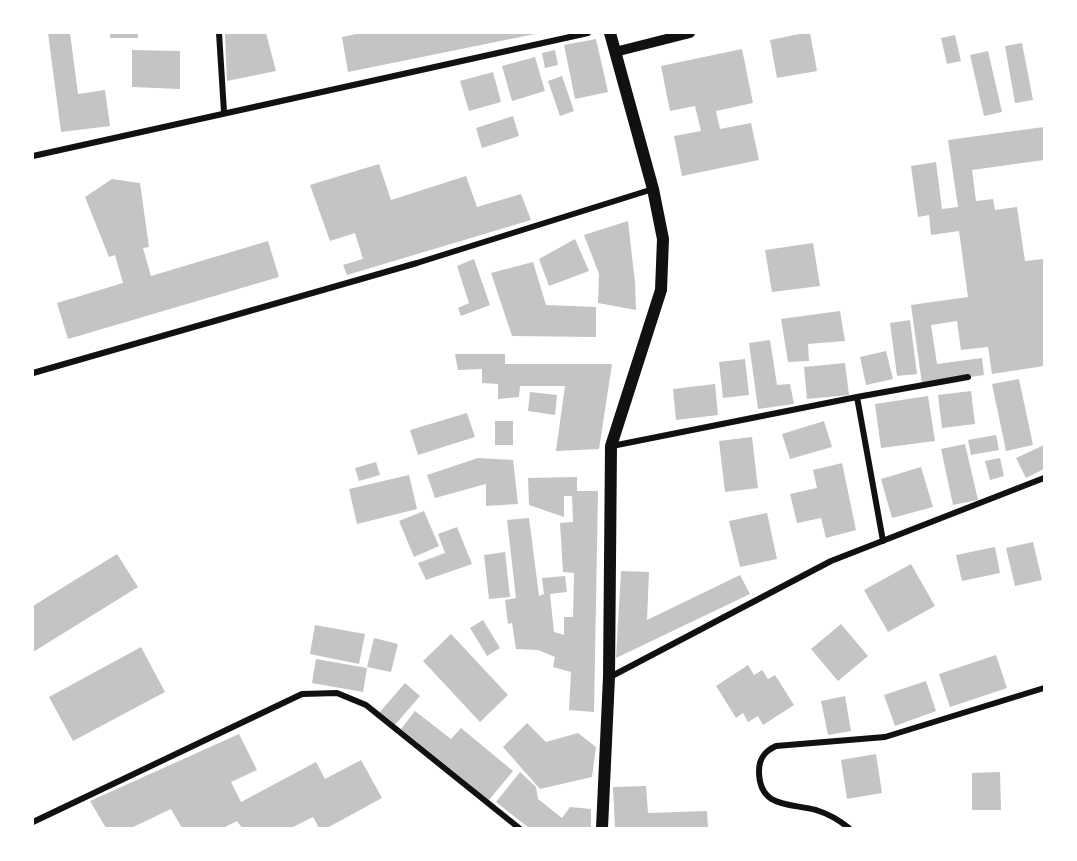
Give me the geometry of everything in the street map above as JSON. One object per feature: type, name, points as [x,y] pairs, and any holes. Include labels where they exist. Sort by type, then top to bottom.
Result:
[{"type":"main road","points":[[602,828],[609,677],[611,446],[661,291],[663,239],[653,189],[610,33]]},
{"type":"street","points":[[219,33],[224,112]]},
{"type":"street","points":[[33,156],[588,33]]},
{"type":"street","points":[[615,52],[690,33]]},
{"type":"street","points":[[33,373],[417,263],[653,189]]},
{"type":"street","points":[[611,446],[968,377]]},
{"type":"street","points":[[857,397],[883,541]]},
{"type":"street","points":[[609,677],[831,561],[1044,478]]},
{"type":"street","points":[[849,828],[837,819],[816,810],[786,806],[774,800],[763,790],[759,767],[767,750],[776,746],[885,737],[1044,688]]},
{"type":"street","points":[[33,822],[302,694],[337,693],[366,705],[519,828]]},
{"type":"building","points":[[48,33],[70,33],[78,94],[105,90],[110,126],[61,132]]},
{"type":"building","points":[[110,33],[138,33],[138,38],[110,38]]},
{"type":"building","points":[[225,33],[266,33],[276,71],[227,81]]},
{"type":"building","points":[[361,33],[535,34],[348,72],[342,37]]},
{"type":"building","points":[[810,33],[817,71],[777,78],[770,40]]},
{"type":"building","points":[[955,35],[961,61],[947,64],[941,38]]},
{"type":"building","points":[[596,39],[608,92],[575,99],[564,45]]},
{"type":"building","points":[[1022,43],[1033,100],[1015,103],[1005,46]]},
{"type":"building","points":[[742,49],[753,103],[716,111],[720,129],[751,123],[759,160],[682,176],[674,136],[701,131],[695,106],[670,111],[661,66]]},
{"type":"building","points":[[132,50],[180,51],[180,89],[132,87]]},
{"type":"building","points":[[555,50],[558,65],[545,68],[542,53]]},
{"type":"building","points":[[988,51],[1002,112],[984,116],[970,55]]},
{"type":"building","points":[[535,57],[545,91],[512,101],[502,66]]},
{"type":"building","points":[[493,72],[501,102],[469,111],[460,81]]},
{"type":"building","points":[[562,76],[574,111],[560,116],[548,81]]},
{"type":"building","points":[[513,116],[519,136],[482,148],[476,128]]},
{"type":"building","points":[[1044,127],[1044,160],[972,170],[976,201],[993,199],[995,210],[1017,207],[1025,261],[1044,259],[1044,366],[992,374],[988,347],[961,350],[957,321],[931,325],[937,364],[982,358],[984,375],[922,384],[911,305],[968,297],[959,231],[931,235],[929,215],[918,217],[911,166],[936,162],[942,209],[958,207],[948,140]]},
{"type":"building","points":[[379,164],[391,200],[466,176],[477,207],[521,194],[531,220],[347,275],[343,265],[363,259],[355,233],[330,241],[310,185]]},
{"type":"building","points":[[112,179],[140,183],[149,247],[143,248],[151,276],[268,241],[279,277],[68,339],[57,303],[123,283],[115,255],[109,257],[85,197]]},
{"type":"building","points":[[628,221],[636,310],[598,303],[599,274],[584,235]]},
{"type":"building","points":[[575,239],[589,271],[549,286],[539,259]]},
{"type":"building","points":[[813,243],[820,286],[772,292],[765,250]]},
{"type":"building","points":[[474,259],[490,305],[461,316],[458,308],[469,303],[457,266]]},
{"type":"building","points":[[533,262],[546,305],[596,307],[596,337],[512,336],[491,273]]},
{"type":"building","points":[[840,311],[845,341],[808,344],[809,361],[788,362],[781,319]]},
{"type":"building","points":[[910,320],[917,374],[897,376],[890,323]]},
{"type":"building","points":[[770,340],[777,385],[790,384],[794,404],[758,409],[749,343]]},
{"type":"building","points":[[886,351],[893,379],[866,385],[860,357]]},
{"type":"building","points":[[455,354],[505,354],[505,364],[612,364],[599,449],[556,451],[565,386],[520,386],[519,397],[498,399],[498,384],[482,383],[482,369],[458,370]]},
{"type":"building","points":[[745,359],[749,395],[723,398],[719,362]]},
{"type":"building","points":[[845,363],[849,395],[807,399],[804,367]]},
{"type":"building","points":[[1019,379],[1033,445],[1006,451],[992,384]]},
{"type":"building","points":[[715,384],[718,415],[676,420],[673,389]]},
{"type":"building","points":[[971,391],[975,424],[942,428],[938,395]]},
{"type":"building","points":[[530,392],[557,395],[555,415],[528,411]]},
{"type":"building","points":[[928,396],[935,441],[881,448],[875,404]]},
{"type":"building","points":[[467,413],[475,437],[418,455],[410,430]]},
{"type":"building","points":[[495,421],[513,421],[513,445],[495,445]]},
{"type":"building","points":[[824,421],[832,447],[790,459],[782,434]]},
{"type":"building","points":[[996,435],[999,450],[971,455],[968,440]]},
{"type":"building","points":[[752,437],[758,488],[725,492],[719,441]]},
{"type":"building","points":[[965,444],[978,500],[953,505],[941,449]]},
{"type":"building","points":[[1044,445],[1044,469],[1026,478],[1016,458]]},
{"type":"building","points":[[478,458],[513,460],[518,504],[486,506],[486,484],[435,498],[427,475]]},
{"type":"building","points":[[1000,458],[1004,476],[990,480],[985,461]]},
{"type":"building","points":[[376,462],[380,475],[359,481],[355,468]]},
{"type":"building","points":[[842,463],[856,530],[826,538],[821,518],[797,523],[790,494],[817,488],[813,470]]},
{"type":"building","points":[[921,467],[933,507],[892,518],[881,479]]},
{"type":"building","points":[[409,475],[417,509],[357,524],[349,489]]},
{"type":"building","points":[[577,477],[577,491],[598,491],[594,712],[569,710],[571,672],[553,667],[555,657],[538,650],[516,649],[512,623],[508,624],[505,600],[516,598],[507,520],[529,518],[539,596],[544,594],[542,578],[565,576],[567,592],[550,594],[554,632],[564,635],[564,617],[573,617],[574,573],[563,572],[560,523],[573,522],[572,496],[564,496],[564,517],[529,505],[528,478]]},
{"type":"building","points":[[424,511],[439,546],[414,557],[399,521]]},
{"type":"building","points":[[767,513],[777,559],[740,567],[729,521]]},
{"type":"building","points":[[457,527],[472,564],[426,580],[418,563],[445,553],[438,534]]},
{"type":"building","points":[[1033,542],[1042,580],[1015,586],[1006,548]]},
{"type":"building","points":[[995,547],[1000,573],[962,581],[956,555]]},
{"type":"building","points":[[505,552],[510,597],[489,599],[484,555]]},
{"type":"building","points":[[117,554],[138,587],[33,652],[33,606]]},
{"type":"building","points":[[911,564],[935,606],[888,632],[864,590]]},
{"type":"building","points":[[621,571],[649,572],[647,620],[740,575],[750,594],[616,658]]},
{"type":"building","points":[[483,620],[500,648],[487,656],[470,628]]},
{"type":"building","points":[[841,624],[868,656],[838,681],[811,649]]},
{"type":"building","points":[[315,625],[365,634],[359,664],[310,654]]},
{"type":"building","points":[[451,634],[508,695],[480,722],[423,661]]},
{"type":"building","points":[[374,638],[398,644],[391,672],[367,667]]},
{"type":"building","points":[[141,647],[165,692],[73,741],[49,697]]},
{"type":"building","points":[[996,655],[1007,688],[950,707],[939,674]]},
{"type":"building","points":[[316,659],[367,668],[363,692],[312,683]]},
{"type":"building","points":[[748,665],[754,675],[762,670],[768,679],[775,675],[794,705],[763,725],[758,716],[748,722],[743,713],[736,718],[716,686]]},
{"type":"building","points":[[926,681],[936,711],[895,726],[884,695]]},
{"type":"building","points":[[405,683],[420,696],[394,726],[379,713]]},
{"type":"building","points":[[845,696],[851,731],[828,735],[821,701]]},
{"type":"building","points":[[415,711],[451,739],[461,728],[513,771],[489,800],[401,729]]},
{"type":"building","points":[[527,723],[546,742],[578,733],[596,747],[592,777],[540,789],[503,747]]},
{"type":"building","points":[[239,734],[257,770],[231,782],[241,802],[316,762],[325,779],[361,760],[382,798],[327,828],[319,828],[313,817],[291,828],[242,828],[237,821],[223,828],[182,828],[171,809],[131,828],[106,828],[90,801]]},
{"type":"building","points":[[876,754],[882,793],[847,799],[841,760]]},
{"type":"building","points":[[520,772],[536,787],[538,799],[562,818],[570,807],[591,809],[591,828],[529,828],[496,802]]},
{"type":"building","points":[[1000,772],[1001,810],[972,810],[972,773]]},
{"type":"building","points":[[646,786],[648,813],[707,811],[708,828],[615,828],[613,787]]}]
